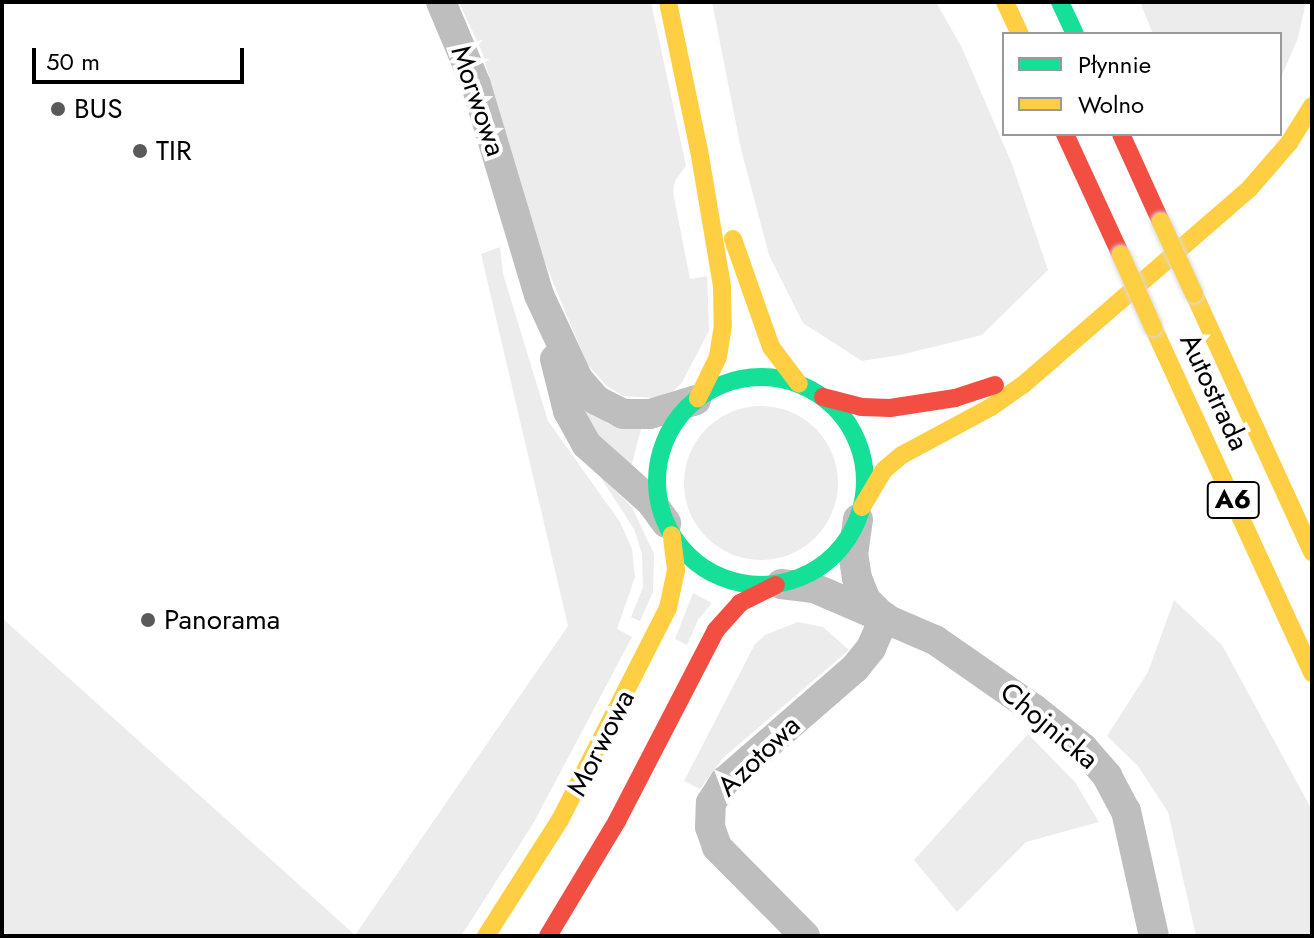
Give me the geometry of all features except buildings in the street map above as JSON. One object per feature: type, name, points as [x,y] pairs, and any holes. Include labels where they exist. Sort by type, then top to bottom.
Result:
[{"type":"main road","points":[[668,2],[699,150],[720,272],[723,325],[716,366],[697,399],[670,430],[660,456],[658,497],[669,529],[689,556],[710,573],[748,585],[779,584],[802,577],[826,562],[844,544],[884,470],[902,455],[1003,400],[1250,188],[1289,143],[1312,106]]},
{"type":"main road","points":[[1005,2],[1019,32]]},
{"type":"main road","points":[[1060,2],[1074,32]]},
{"type":"main road","points":[[1073,2],[1083,32]]},
{"type":"main road","name":"Autostrada","points":[[1066,136],[1312,673]]},
{"type":"main road","name":"Autostrada","points":[[1122,136],[1312,552]]},
{"type":"main road","points":[[699,150],[771,347],[799,384]]},
{"type":"main road","points":[[697,399],[720,385],[745,378],[772,377],[799,384],[823,397],[878,409],[955,398],[1009,378],[1063,347]]},
{"type":"main road","points":[[823,397],[842,416],[857,439],[864,465],[860,513]]},
{"type":"main road","name":"Morwowa","points":[[486,936],[567,808],[668,608],[676,570],[669,529]]},
{"type":"main road","name":"Morwowa","points":[[548,936],[617,821],[716,630],[740,603],[779,584]]},
{"type":"street","name":"Morwowa","points":[[441,2],[476,85],[574,424],[595,454],[651,502],[669,529]]},
{"type":"street","name":"Morwowa","points":[[539,295],[570,367],[588,393],[603,406],[623,414],[640,415],[697,399]]},
{"type":"street","name":"Chojnicka","points":[[860,513],[853,553],[857,578],[866,600],[885,617]]},
{"type":"street","name":"Chojnicka","points":[[779,584],[814,588],[935,640],[1066,733],[1100,766],[1116,790],[1131,828],[1154,936]]},
{"type":"street","name":"Azotowa","points":[[805,936],[717,847],[710,827],[710,807],[725,781],[864,659],[885,617]]},
{"type":"shaded area","points":[[459,2],[651,2],[686,166],[675,181],[673,192],[690,279],[707,276],[709,331],[681,384],[673,391],[657,398],[623,396],[607,386],[587,364],[536,241],[482,52]]},
{"type":"shaded area","points":[[712,2],[936,2],[962,48],[1012,164],[1048,270],[982,335],[900,355],[862,361],[803,323],[769,255],[741,149]]},
{"type":"shaded area","points":[[1140,2],[1306,2],[1298,38],[1282,75],[1282,32],[1152,32]]},
{"type":"shaded area","points":[[500,247],[503,274],[548,421],[620,522],[632,549],[635,577],[617,629],[632,637],[533,824],[461,936],[2,936],[2,618],[355,935],[568,626],[481,254]]},
{"type":"shaded area","points":[[578,400],[608,424],[641,429],[630,471],[594,437]]},
{"type":"shaded area","points":[[761,406],[791,412],[816,428],[832,453],[838,483],[832,513],[816,538],[791,554],[761,560],[731,554],[706,538],[690,513],[684,483],[690,453],[706,428],[731,412]]},
{"type":"shaded area","points":[[599,475],[632,507],[654,554],[653,592],[640,621],[631,617],[643,587],[642,554],[634,529]]},
{"type":"shaded area","points":[[693,593],[712,603],[698,620],[687,645],[675,639]]},
{"type":"shaded area","points":[[1174,600],[1222,645],[1312,810],[1312,936],[1196,936],[1168,812],[1138,766],[1107,736],[1148,672]]},
{"type":"shaded area","points":[[798,622],[823,627],[849,650],[723,758],[700,789],[684,781],[755,644],[765,635]]},
{"type":"shaded area","points":[[1028,734],[1075,782],[1099,822],[1026,842],[957,912],[914,860]]},
{"type":"traffic: fast","points":[[1060,2],[1074,32]]},
{"type":"traffic: fast","points":[[761,377],[801,385],[835,407],[857,441],[865,481],[857,521],[835,555],[801,577],[761,585],[721,577],[687,555],[665,521],[657,481],[665,441],[687,407],[721,385],[761,377]]},
{"type":"traffic: slow","points":[[668,2],[699,150],[722,286],[723,325],[718,357],[698,398]]},
{"type":"traffic: slow","points":[[1005,2],[1019,32]]},
{"type":"traffic: slow","points":[[862,507],[884,470],[902,455],[991,407],[1024,384],[1250,188],[1289,143],[1312,106]]},
{"type":"traffic: slow","points":[[1161,222],[1194,294]]},
{"type":"traffic: slow","points":[[733,239],[771,347],[799,384]]},
{"type":"traffic: slow","points":[[1121,255],[1153,327]]},
{"type":"traffic: slow","points":[[1194,294],[1312,552]]},
{"type":"traffic: slow","points":[[1153,327],[1312,673]]},
{"type":"traffic: slow","points":[[486,936],[560,820],[668,608],[676,570],[672,535]]},
{"type":"traffic: jam","points":[[1066,136],[1121,255]]},
{"type":"traffic: jam","points":[[1122,136],[1161,222]]},
{"type":"traffic: jam","points":[[823,397],[862,407],[890,408],[955,398],[995,385]]},
{"type":"traffic: jam","points":[[548,936],[617,821],[716,630],[740,603],[776,585]]},
{"type":"place","name":"BUS","points":[[58,109]]},
{"type":"place","name":"TIR","points":[[140,151]]},
{"type":"place","name":"Panorama","points":[[148,620]]}]
